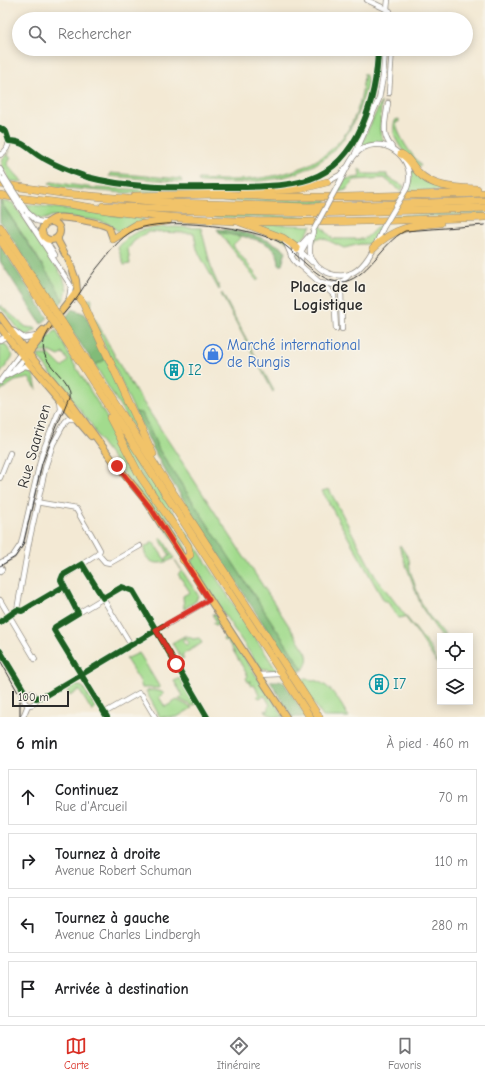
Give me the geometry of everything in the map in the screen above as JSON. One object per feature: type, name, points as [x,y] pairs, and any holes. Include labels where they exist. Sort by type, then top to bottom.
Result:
[{"type":"highway","points":[[401,154],[407,158],[422,177],[431,182],[451,187],[485,189]]},
{"type":"highway","points":[[2,180],[67,194],[175,203],[308,206],[485,201]]},
{"type":"highway","points":[[219,194],[222,192],[300,189],[327,182]]},
{"type":"highway","points":[[127,198],[133,196],[174,194],[219,194],[275,197],[345,197],[485,193]]},
{"type":"highway","points":[[0,194],[171,218],[312,222],[485,217]]},
{"type":"highway","points":[[81,206],[314,214],[485,208]]},
{"type":"highway","points":[[373,248],[382,239],[404,227],[481,220],[485,217]]},
{"type":"highway","points":[[113,239],[136,225],[147,222],[167,222],[171,218]]},
{"type":"highway","points":[[238,220],[242,224],[270,232],[283,238],[299,250]]},
{"type":"highway","points":[[0,227],[60,325],[96,388],[310,717]]},
{"type":"highway","points":[[0,239],[52,312]]},
{"type":"highway","points":[[75,298],[149,446],[154,462]]},
{"type":"highway","points":[[60,325],[154,462],[319,717]]},
{"type":"highway","points":[[96,388],[95,391],[123,440],[140,476],[188,546],[190,555],[183,560]]},
{"type":"main road","points":[[77,220],[63,222],[59,233],[52,240],[44,237],[42,229],[48,222],[59,217],[77,220],[104,225],[110,230],[113,239]]},
{"type":"main road","points":[[27,352],[67,303],[75,298],[78,288],[66,256],[59,243],[59,233],[56,223],[48,222]]},
{"type":"main road","points":[[0,316],[25,362],[114,462],[152,510],[286,717]]},
{"type":"main road","points":[[25,362],[27,352],[37,336],[49,325]]},
{"type":"main road","points":[[0,327],[27,352],[77,411],[114,462]]},
{"type":"street","points":[[367,0],[390,12]]},
{"type":"street","points":[[385,12],[384,8],[388,0]]},
{"type":"street","points":[[291,256],[299,250],[313,230],[355,155],[378,100],[383,77],[384,56]]},
{"type":"street","points":[[390,93],[392,56]]},
{"type":"street","points":[[318,281],[328,285],[337,285],[360,267],[373,248],[407,188],[409,172],[401,154],[386,140],[384,131],[388,103]]},
{"type":"street","points":[[0,128],[6,132],[9,141],[7,149],[1,155]]},
{"type":"street","points":[[355,155],[373,146],[385,145],[393,148]]},
{"type":"street","points":[[327,182],[340,174],[351,162]]},
{"type":"street","points":[[0,169],[2,180]]},
{"type":"street","points":[[0,174],[2,180],[44,237],[67,276],[75,298]]},
{"type":"street","points":[[25,212],[37,221],[48,222]]},
{"type":"street","points":[[25,212],[71,286]]},
{"type":"street","points":[[313,230],[310,249],[312,257],[317,265]]},
{"type":"street","points":[[270,232],[285,242],[296,264],[301,266],[334,295],[336,328]]},
{"type":"street","points":[[299,250],[332,275],[350,274]]},
{"type":"street","points":[[299,250],[301,266]]},
{"type":"street","points":[[342,282],[342,329]]},
{"type":"street","points":[[0,316],[21,337],[27,339],[37,336]]},
{"type":"street","points":[[0,340],[9,334]]},
{"type":"street","points":[[1,380],[25,362]]},
{"type":"street","points":[[1,380],[25,362]]},
{"type":"street","name":"Rue Saarinen","points":[[0,563],[13,556],[21,544],[42,453],[60,408],[57,397]]},
{"type":"street","name":"Rue Saarinen","points":[[17,610],[46,465],[53,444],[66,420],[77,419]]},
{"type":"street","points":[[0,478],[10,453]]},
{"type":"street","points":[[31,501],[76,509],[100,550],[98,554],[63,575],[61,580],[63,587],[78,613]]},
{"type":"street","points":[[98,554],[105,562],[110,563],[140,546]]},
{"type":"street","points":[[82,564],[131,645]]},
{"type":"street","points":[[0,566],[2,569],[0,572]]},
{"type":"street","points":[[0,622],[17,610],[22,611],[63,587]]},
{"type":"street","points":[[155,717],[142,694],[139,693],[105,715],[54,630],[55,627],[119,588],[126,587],[132,590],[208,717]]},
{"type":"street","points":[[0,600],[35,659]]},
{"type":"street","points":[[23,717],[28,705],[33,704],[36,698],[47,695],[209,600]]},
{"type":"street","points":[[0,651],[26,694],[24,700],[28,705]]},
{"type":"street","points":[[259,675],[280,674]]},
{"type":"street","points":[[26,694],[32,694],[36,698]]},
{"type":"green space","points":[[364,73],[367,79],[365,92],[350,130],[335,149],[317,163],[296,173],[274,179],[225,183],[199,182],[198,179],[228,180],[257,178],[284,173],[309,164],[330,150],[347,131],[359,105]]},
{"type":"green space","points":[[381,102],[380,132],[384,143],[370,143],[360,147]]},
{"type":"green space","points":[[399,119],[399,122],[396,122],[399,133],[421,166],[417,167],[396,140],[394,134],[395,120]]},
{"type":"green space","points":[[10,150],[8,156],[11,158],[7,164],[23,182],[9,181],[6,171],[2,170],[2,160]]},
{"type":"green space","points":[[407,164],[424,181],[464,190],[408,191],[411,184],[411,177]]},
{"type":"green space","points":[[359,169],[363,174],[387,174],[387,177],[404,186],[401,191],[384,178],[354,180],[346,190],[338,192],[345,179],[360,177]]},
{"type":"green space","points":[[110,173],[181,179],[182,182],[109,176]]},
{"type":"green space","points":[[52,182],[94,188],[161,190],[160,192],[125,193],[55,187],[49,183]]},
{"type":"green space","points":[[204,198],[327,200],[325,203],[205,201]]},
{"type":"green space","points":[[0,201],[13,203],[63,277],[67,290],[63,301],[35,253]]},
{"type":"green space","points":[[0,201],[57,288],[63,301],[56,308],[0,222]]},
{"type":"green space","points":[[25,204],[145,220],[118,231],[109,224],[95,220],[52,216],[45,219],[39,219],[31,213]]},
{"type":"green space","points":[[485,212],[485,214],[393,218],[395,215]]},
{"type":"green space","points":[[211,214],[318,217],[316,219],[212,217]]},
{"type":"green space","points":[[263,224],[312,226],[297,247],[263,228]]},
{"type":"green space","points":[[320,225],[333,239],[363,239],[382,225],[372,244],[360,244],[344,248],[323,238],[317,238],[314,242]]},
{"type":"green space","points":[[174,227],[201,228],[212,271],[220,289],[219,290],[197,250],[194,233],[148,232],[134,241],[128,249],[130,264],[124,265],[118,248],[130,236],[143,230]]},
{"type":"green space","points":[[217,229],[253,235],[279,246],[286,251],[282,265],[279,265],[278,256],[273,249],[266,244],[247,237],[219,232]]},
{"type":"green space","points":[[219,232],[241,237],[233,245],[259,279],[257,281]]},
{"type":"green space","points":[[0,245],[48,318],[41,324],[0,261]]},
{"type":"green space","points":[[222,293],[274,391],[273,392],[221,294]]},
{"type":"green space","points":[[92,299],[91,311],[124,373],[306,652],[307,661],[303,670],[159,450],[142,414],[135,412],[84,300]]},
{"type":"green space","points":[[0,305],[26,327],[35,328],[36,330],[30,334],[23,335],[8,315],[0,308]]},
{"type":"green space","points":[[72,309],[85,314],[106,359],[95,365],[64,320]]},
{"type":"green space","points":[[56,330],[71,359],[186,547],[186,552],[181,550],[98,438],[91,424],[38,357],[38,355],[50,355],[62,367],[68,361],[63,353],[59,356],[51,352],[38,352],[38,348],[44,336],[49,337]]},
{"type":"green space","points":[[0,343],[5,344],[13,356],[0,374]]},
{"type":"green space","points":[[106,359],[144,440],[142,442],[95,365]]},
{"type":"green space","points":[[23,369],[27,369],[34,376],[37,390],[29,378],[15,381],[0,391],[0,387]]},
{"type":"green space","points":[[135,412],[142,413],[159,450],[303,670],[295,674],[163,468]]},
{"type":"green space","points":[[131,450],[135,453],[277,671],[260,668],[190,563],[194,559],[193,549],[150,489],[130,452]]},
{"type":"green space","points":[[329,489],[375,576],[431,649],[437,663],[405,617],[398,618],[387,601],[384,601],[322,491]]},
{"type":"green space","points":[[162,538],[174,558],[165,562],[156,563],[148,559],[144,548],[153,542],[166,561],[166,558],[170,556],[160,539]]},
{"type":"green space","points":[[400,545],[409,559],[410,570],[420,600],[426,612],[443,633],[439,633],[422,608],[399,546]]},
{"type":"green space","points":[[175,560],[198,595],[196,601],[184,609],[183,596],[190,592],[178,574],[182,571]]},
{"type":"green space","points":[[212,614],[216,615],[284,717],[273,717],[265,710],[269,710],[268,707],[270,705],[265,696],[259,698],[257,696],[259,694],[254,685],[251,686],[249,683],[251,681],[248,682],[246,678],[248,676],[227,640],[224,641],[223,639],[225,637],[217,624],[215,625],[213,623],[216,621]]},
{"type":"green space","points":[[186,635],[182,641],[186,645],[189,643],[187,640],[184,640],[187,636],[193,639],[199,638],[202,643],[182,655],[184,658],[182,659],[172,643]]},
{"type":"green space","points":[[139,653],[160,688],[142,688],[140,681],[126,659]]},
{"type":"green space","points":[[180,678],[195,705],[192,706],[179,699],[183,696],[174,681]]},
{"type":"green space","points":[[298,679],[308,679],[324,684],[335,695],[349,717],[323,717]]},
{"type":"green space","points":[[270,681],[283,681],[306,717],[292,717]]},
{"type":"green space","points":[[75,685],[83,687],[95,707],[93,711],[79,690],[70,696],[67,690]]},
{"type":"green space","points":[[153,690],[164,694],[159,697],[165,707],[177,700],[192,708],[177,717],[160,717],[146,691]]},
{"type":"tunnel","points":[[388,103],[389,93]]},
{"type":"tram line","points":[[0,566],[15,557],[23,545],[42,463],[69,397],[69,390],[66,383],[46,357],[43,350],[44,341],[48,331],[75,300],[93,273],[110,252],[129,233],[149,226],[166,224],[209,225],[232,228],[270,238],[283,244],[324,278],[340,282],[358,276],[397,236],[405,231],[485,225]]},
{"type":"tram line","points":[[0,660],[20,696],[20,717]]},
{"type":"cycle path","points":[[0,128],[6,132],[9,141],[15,141],[65,169],[103,181],[134,185],[182,187],[263,186],[300,182],[310,179],[327,170],[342,158],[353,143],[369,106],[374,86],[378,56]]},
{"type":"cycle path","points":[[107,717],[54,630],[55,627],[78,613],[61,580],[63,575],[82,564],[103,598],[122,587],[133,591],[207,717]]},
{"type":"cycle path","points":[[0,622],[17,610],[22,611],[63,587]]},
{"type":"cycle path","points":[[36,698],[47,695],[163,626]]},
{"type":"cycle path","points":[[0,651],[26,694]]},
{"type":"place","name":"Marché international de Rungis","points":[[213,354]]},
{"type":"place","name":"I2","points":[[174,370]]},
{"type":"place","name":"I7","points":[[379,684]]},
{"type":"district","name":"Place de la Logistique","points":[[328,295]]},
{"type":"route","points":[[117,466],[146,501],[209,600],[156,630],[176,664]]}]
